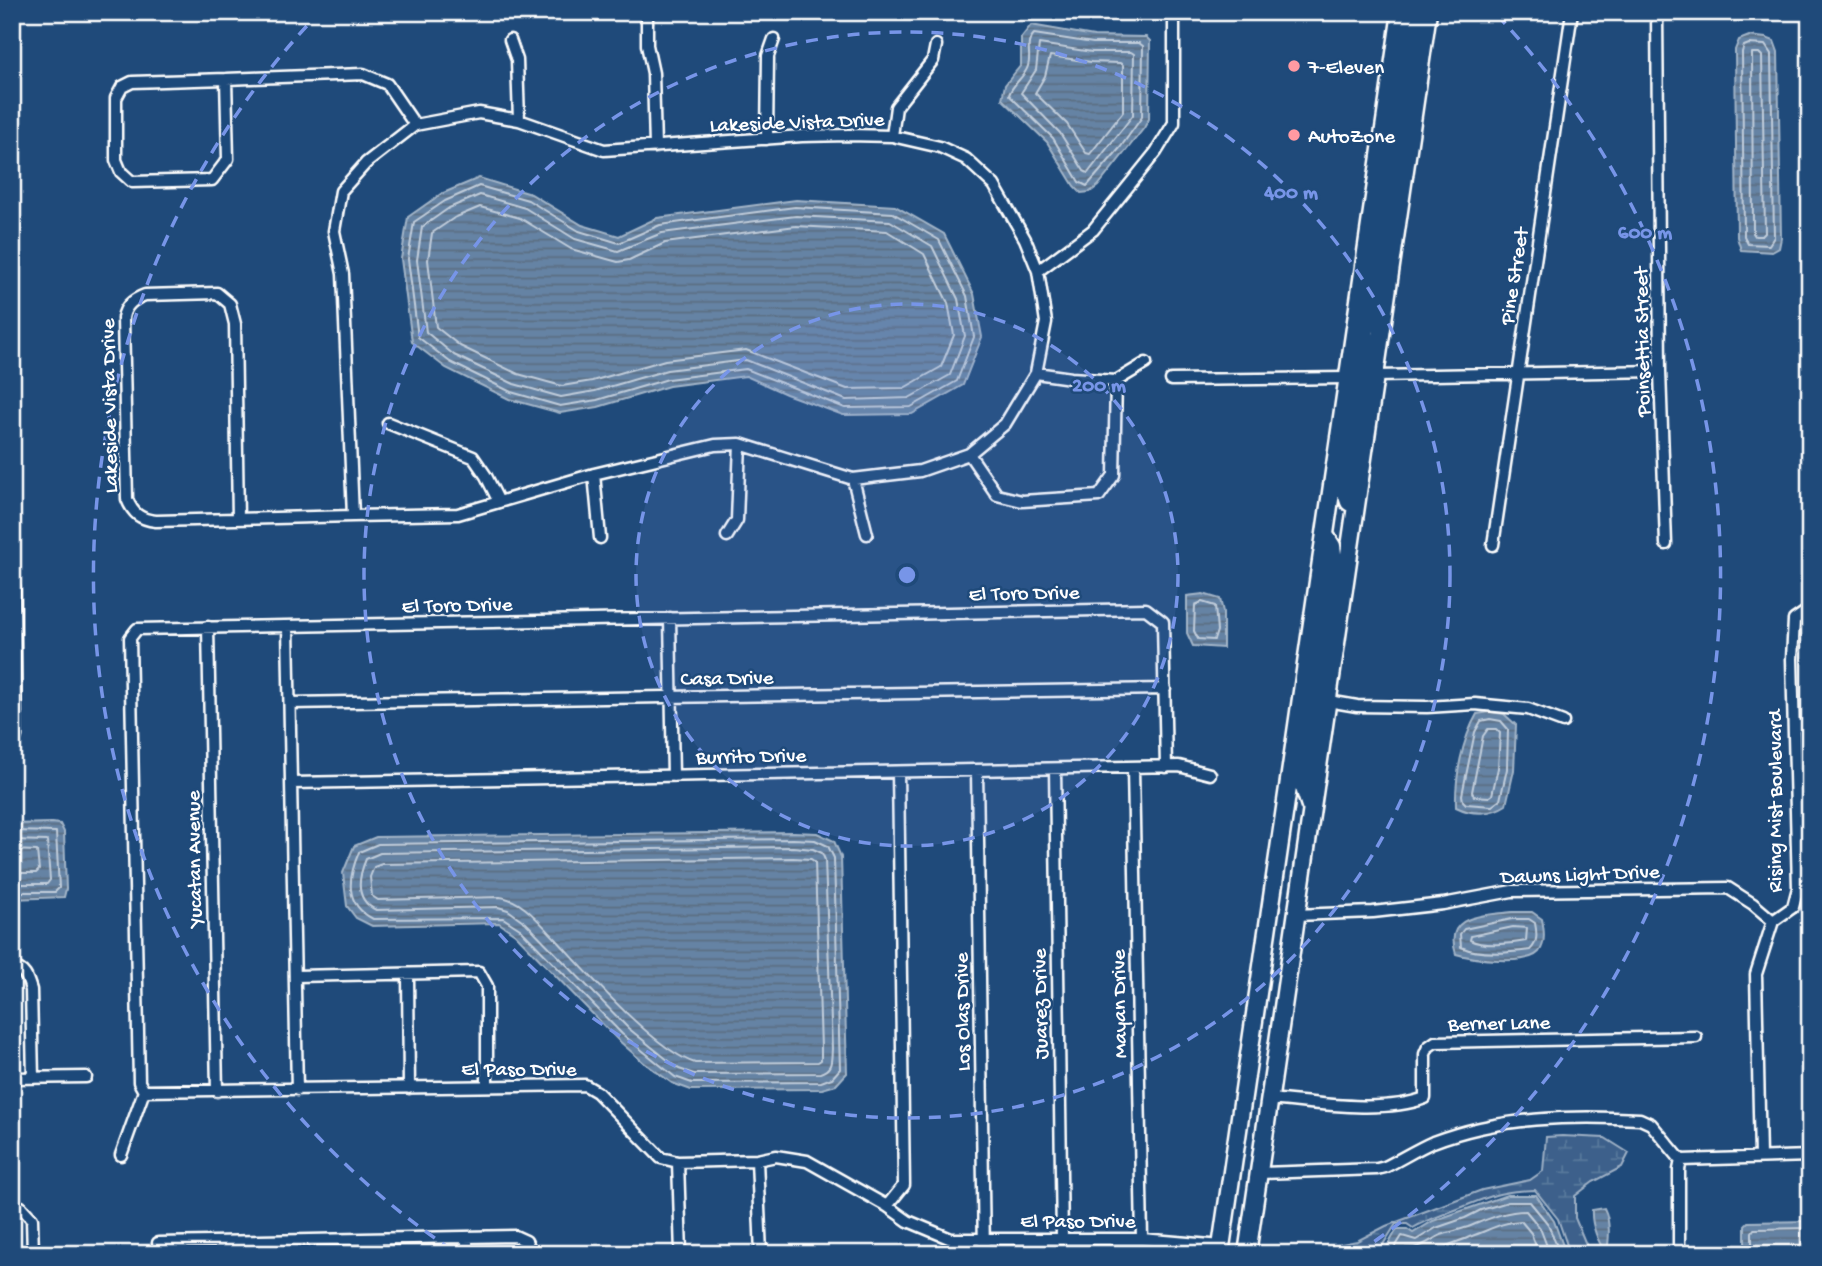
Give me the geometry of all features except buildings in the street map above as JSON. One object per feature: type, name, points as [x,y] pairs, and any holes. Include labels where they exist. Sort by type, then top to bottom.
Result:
[{"type":"main road","points":[[1223,1251],[1401,12]]},
{"type":"main road","points":[[1379,338],[1373,303],[1413,12]]},
{"type":"main road","points":[[1247,1254],[1428,12]]},
{"type":"main road","points":[[1356,506],[1349,502],[1346,493],[1366,344],[1360,294]]},
{"type":"main road","points":[[1311,808],[1302,782],[1334,562],[1332,546],[1325,535]]},
{"type":"street","points":[[647,12],[648,46],[653,73],[655,147]]},
{"type":"street","points":[[1038,271],[1093,230],[1156,152],[1174,123],[1174,12]]},
{"type":"street","name":"Pine Street","points":[[1493,545],[1572,12]]},
{"type":"street","name":"Poinsettia Street","points":[[1657,12],[1660,371],[1666,544]]},
{"type":"street","points":[[767,139],[768,55],[774,38]]},
{"type":"street","points":[[510,40],[517,60],[519,120]]},
{"type":"street","points":[[892,136],[896,107],[933,60],[936,45]]},
{"type":"street","points":[[226,79],[228,159],[212,180],[132,182],[121,172],[116,160],[116,98],[122,87],[132,82],[363,74],[387,84],[415,125]]},
{"type":"street","name":"Lakeside Vista Drive","points":[[238,519],[235,324],[230,304],[217,293],[145,295],[136,298],[129,304],[123,317],[127,499],[131,510],[137,516],[156,521],[458,514],[594,474],[715,445],[740,444],[853,478],[920,471],[969,454],[1005,424],[1036,373],[1046,322],[1038,271],[1025,239],[994,186],[966,159],[940,147],[892,136],[802,136],[604,150],[519,120],[479,113],[415,125],[366,163],[341,191],[334,230],[343,274],[353,516]]},
{"type":"street","points":[[1036,373],[1071,379],[1116,381],[1146,363]]},
{"type":"street","points":[[1375,376],[1660,371]]},
{"type":"street","points":[[1171,380],[1347,378]]},
{"type":"street","points":[[969,454],[997,495],[1022,501],[1099,496],[1114,475],[1116,381]]},
{"type":"street","points":[[388,423],[473,457],[499,502]]},
{"type":"street","points":[[727,536],[737,520],[740,444]]},
{"type":"street","points":[[594,474],[600,538]]},
{"type":"street","points":[[853,478],[867,534]]},
{"type":"street","points":[[12,747],[16,736],[14,586]]},
{"type":"street","name":"El Toro Drive","points":[[121,1155],[144,1091],[139,1082],[130,638],[137,629],[1146,609],[1163,622],[1166,767]]},
{"type":"street","name":"Rising Mist Boulevard","points":[[1760,1157],[1756,974],[1773,920],[1793,907],[1798,888],[1792,659],[1794,620],[1810,609]]},
{"type":"street","points":[[670,618],[673,776]]},
{"type":"street","name":"Yucatan Avenue","points":[[208,627],[218,1091]]},
{"type":"street","points":[[288,627],[297,1090]]},
{"type":"street","name":"Casa Drive","points":[[290,703],[1165,689]]},
{"type":"street","points":[[1328,701],[1357,706],[1427,707],[1475,704],[1528,709],[1563,722]]},
{"type":"street","points":[[1794,726],[1810,726]]},
{"type":"street","name":"Burrito Drive","points":[[292,783],[1179,766],[1210,774]]},
{"type":"street","name":"Mayan Drive","points":[[1133,768],[1142,1240]]},
{"type":"street","name":"Juarez Drive","points":[[1055,769],[1062,1238]]},
{"type":"street","name":"Los Olas Drive","points":[[977,771],[984,1254]]},
{"type":"street","points":[[887,1206],[904,1185],[898,772]]},
{"type":"street","points":[[1798,839],[1810,839]]},
{"type":"street","name":"Dawns Light Drive","points":[[1296,915],[1385,911],[1443,904],[1512,891],[1728,888],[1773,920]]},
{"type":"street","points":[[12,968],[17,968],[28,978],[31,990],[33,1078]]},
{"type":"street","points":[[296,976],[479,972],[487,986],[487,1086]]},
{"type":"street","points":[[408,974],[408,1088]]},
{"type":"street","name":"Berner Lane","points":[[1270,1099],[1342,1106],[1410,1104],[1425,1098],[1425,1054],[1434,1042],[1696,1037]]},
{"type":"street","points":[[12,1079],[86,1077]]},
{"type":"street","name":"El Paso Drive","points":[[144,1091],[584,1085],[597,1092],[661,1158],[678,1162],[757,1160],[776,1156],[807,1161],[887,1206],[908,1221],[951,1239],[1142,1240],[1223,1251]]},
{"type":"street","points":[[1260,1172],[1377,1169],[1437,1141],[1500,1124],[1530,1120],[1640,1119],[1651,1124],[1681,1160]]},
{"type":"street","points":[[1681,1160],[1810,1156]]},
{"type":"street","points":[[757,1160],[761,1254]]},
{"type":"street","points":[[1679,1254],[1681,1160]]},
{"type":"street","points":[[678,1162],[681,1254]]},
{"type":"street","points":[[12,1207],[20,1207],[32,1219],[33,1254]]},
{"type":"street","points":[[158,1243],[215,1249],[272,1248],[326,1241],[515,1236],[526,1241],[532,1254]]},
{"type":"street","points":[[467,1239],[467,1254]]},
{"type":"street","points":[[326,1241],[327,1254]]},
{"type":"green space","points":[[1546,1137],[1605,1138],[1629,1153],[1622,1167],[1593,1182],[1575,1196],[1575,1218],[1590,1254],[1570,1254],[1558,1219],[1535,1190],[1488,1197],[1413,1228],[1407,1224],[1396,1224],[1377,1254],[1317,1254],[1357,1241],[1386,1226],[1482,1190],[1530,1180],[1543,1171]]},
{"type":"water","points":[[1031,25],[1094,36],[1146,37],[1150,41],[1149,119],[1098,186],[1090,192],[1081,193],[1074,186],[1047,142],[1002,99],[1005,85],[1021,65],[1021,38]]},
{"type":"water","points":[[1749,36],[1774,41],[1778,52],[1781,238],[1779,248],[1772,252],[1741,250],[1737,237],[1735,50],[1739,40]]},
{"type":"water","points":[[479,178],[531,194],[582,225],[619,236],[657,218],[796,200],[895,206],[944,234],[974,294],[982,337],[963,385],[912,414],[843,415],[746,376],[669,386],[598,407],[560,413],[509,399],[446,368],[412,342],[401,259],[408,217],[441,194]]},
{"type":"water","points":[[1203,594],[1220,599],[1223,612],[1223,648],[1193,646],[1187,633],[1187,596]]},
{"type":"water","points":[[1477,714],[1504,714],[1516,725],[1514,770],[1506,805],[1488,812],[1468,811],[1456,807],[1460,759]]},
{"type":"water","points":[[12,824],[60,824],[64,832],[64,897],[12,899]]},
{"type":"water","points":[[817,833],[834,841],[841,857],[847,1073],[836,1085],[822,1089],[691,1090],[672,1083],[617,1039],[515,934],[499,923],[372,926],[356,918],[347,906],[343,873],[354,846],[376,837]]},
{"type":"water","points":[[1532,912],[1542,919],[1544,941],[1539,952],[1523,959],[1512,960],[1456,954],[1453,941],[1460,924],[1478,917]]},
{"type":"water","points":[[1507,1195],[1536,1195],[1554,1221],[1566,1254],[1383,1254],[1397,1229],[1407,1229],[1413,1233],[1433,1221]]},
{"type":"water","points":[[1604,1208],[1609,1225],[1607,1254],[1596,1234],[1592,1216],[1592,1210]]},
{"type":"water","points":[[1810,1221],[1810,1254],[1745,1254],[1745,1225],[1748,1222]]},
{"type":"water","points":[[350,1248],[438,1249],[456,1254],[342,1254]]},
{"type":"place","name":"7-Eleven","points":[[1294,66]]},
{"type":"place","name":"AutoZone","points":[[1294,135]]}]
